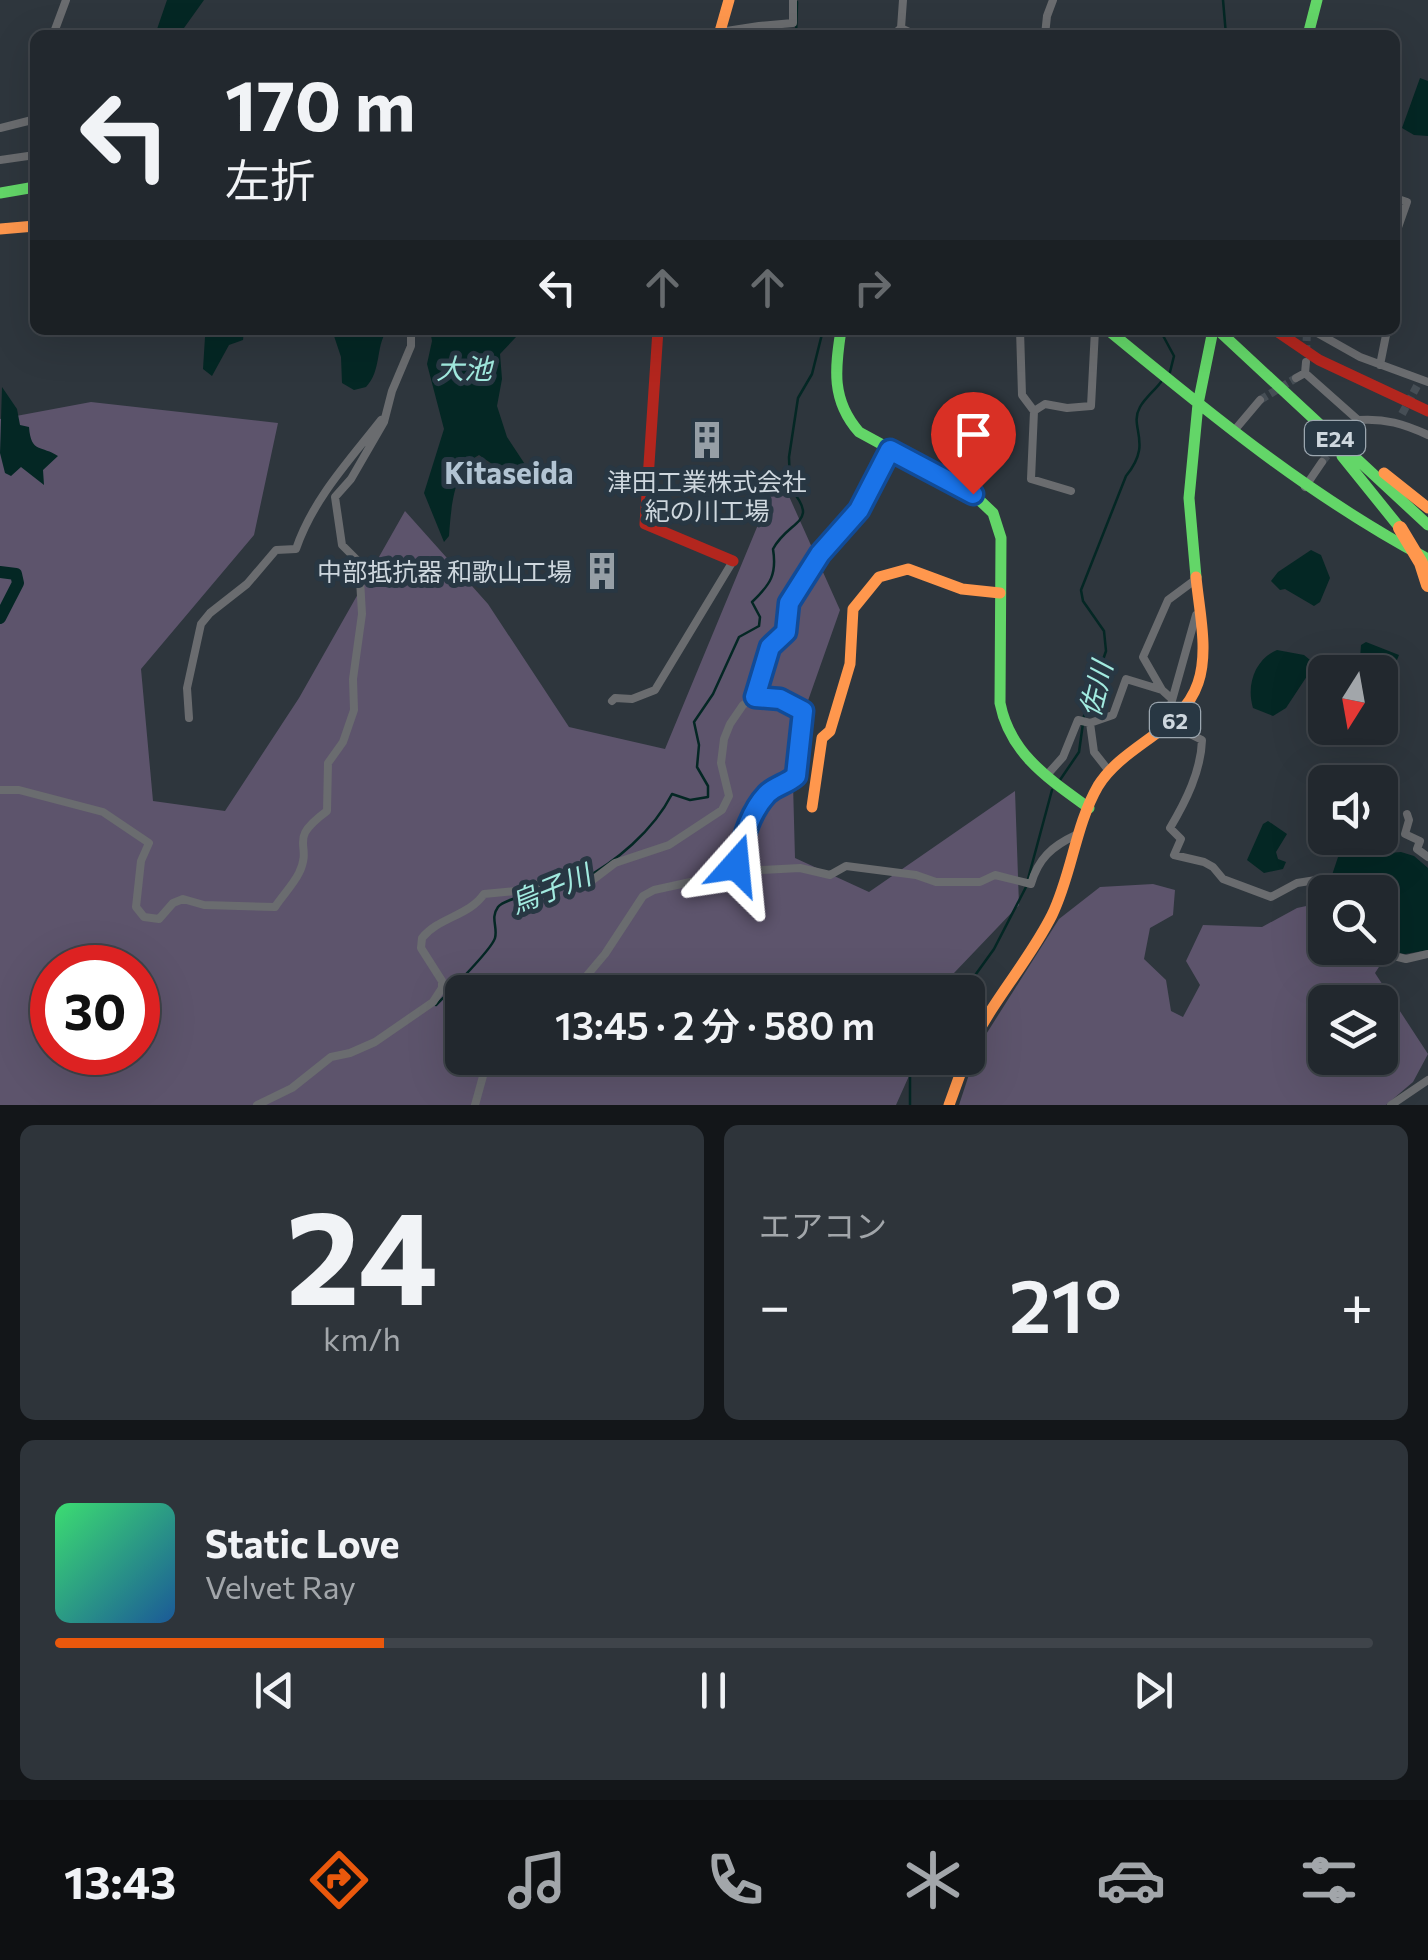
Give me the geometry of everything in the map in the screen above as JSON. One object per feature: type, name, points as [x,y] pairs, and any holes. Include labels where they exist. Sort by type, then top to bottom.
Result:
[{"type":"main road","points":[[721,30],[730,0]]},
{"type":"main road","points":[[1309,30],[1317,0]]},
{"type":"main road","points":[[0,193],[30,188]]},
{"type":"main road","points":[[0,230],[30,227]]},
{"type":"main road","points":[[658,335],[645,524],[733,561]]},
{"type":"main road","points":[[840,335],[834,380],[839,408],[858,432],[985,504],[993,514],[1001,538],[1000,703],[1004,727],[1016,749],[1089,808]]},
{"type":"main road","points":[[1114,335],[1304,487],[1428,559]]},
{"type":"main road","name":"62","points":[[985,1024],[1052,914],[1089,808],[1109,771],[1181,715],[1201,683],[1203,660],[1189,498],[1198,404],[1218,335]]},
{"type":"main road","name":"E24","points":[[1221,335],[1428,525]]},
{"type":"main road","points":[[1282,335],[1320,360],[1428,412]]},
{"type":"main road","points":[[1298,335],[1324,352],[1428,401]]},
{"type":"main road","points":[[1241,351],[1318,429],[1400,528],[1421,563],[1428,585]]},
{"type":"main road","points":[[1298,404],[1428,508]]},
{"type":"main road","points":[[812,807],[822,738],[830,731],[850,664],[853,609],[879,577],[908,570],[962,589],[1000,593]]},
{"type":"main road","name":"62","points":[[950,1105],[960,1075]]},
{"type":"street","points":[[55,30],[66,0]]},
{"type":"street","points":[[760,30],[793,23],[793,0]]},
{"type":"street","points":[[899,30],[903,0]]},
{"type":"street","points":[[1045,30],[1054,0]]},
{"type":"street","points":[[901,28],[905,30]]},
{"type":"street","points":[[0,128],[30,120]]},
{"type":"street","points":[[0,160],[30,156]]},
{"type":"street","points":[[1400,200],[1407,202],[1400,222]]},
{"type":"street","points":[[0,790],[19,790],[103,812],[148,843],[141,861],[136,907],[144,917],[159,919],[182,899],[204,906],[275,907],[298,874],[302,836],[308,824],[327,810],[328,763],[351,725],[362,591],[358,562],[340,540],[335,496],[366,456],[387,412],[412,335]]},
{"type":"street","points":[[1020,335],[1022,395],[1034,411],[1031,479],[1071,491]]},
{"type":"street","points":[[1034,411],[1044,404],[1067,408],[1091,406],[1094,335]]},
{"type":"street","points":[[1316,335],[1421,383]]},
{"type":"street","points":[[1380,365],[1386,335]]},
{"type":"street","points":[[1305,372],[1306,362]]},
{"type":"street","points":[[1296,378],[1305,372]]},
{"type":"street","points":[[1305,372],[1358,420]]},
{"type":"street","points":[[1233,432],[1260,400]]},
{"type":"street","points":[[190,718],[187,688],[201,624],[247,584],[276,550],[296,549],[303,526],[314,513],[322,492],[387,412]]},
{"type":"street","points":[[1348,430],[1358,420],[1401,418],[1428,435]]},
{"type":"street","points":[[257,1105],[292,1088],[331,1057],[375,1042],[433,1002],[442,982],[420,944],[431,928],[472,908],[489,891],[516,892],[536,884],[586,885],[615,863],[669,845],[722,810],[729,796],[721,764],[724,739],[734,716],[755,697],[770,647],[786,632],[789,603],[820,554],[859,510],[890,450]]},
{"type":"street","points":[[1304,487],[1322,462]]},
{"type":"street","points":[[612,701],[632,699],[655,690],[733,561]]},
{"type":"street","points":[[1172,699],[1144,662],[1145,652],[1168,600],[1196,580]]},
{"type":"street","points":[[1198,606],[1164,729],[1170,734],[1195,734],[1202,740],[1194,780],[1170,828],[1181,840],[1174,855],[1204,862],[1223,879],[1272,897],[1308,880]]},
{"type":"street","points":[[1048,778],[1064,757],[1076,723],[1113,714],[1126,680],[1162,690]]},
{"type":"street","points":[[734,872],[750,819],[773,789],[796,776],[804,724],[803,711],[790,702],[755,697]]},
{"type":"street","points":[[1086,722],[1094,752],[1109,771]]},
{"type":"street","points":[[1406,814],[1410,820],[1406,834],[1420,841],[1417,848],[1428,858]]},
{"type":"street","points":[[587,975],[643,896],[654,890],[734,872],[800,868],[830,875],[846,866],[916,875],[936,882],[980,882],[995,875],[1026,883],[1036,864],[1058,844],[1080,834]]},
{"type":"street","points":[[1398,956],[1428,954]]},
{"type":"street","points":[[475,1105],[483,1075]]},
{"type":"street","points":[[1391,1105],[1428,1080]]},
{"type":"shaded area","points":[[91,402],[278,423],[254,535],[141,669],[153,801],[225,811],[299,698],[405,511],[488,604],[569,727],[665,749],[779,474],[840,610],[792,746],[795,858],[869,892],[1015,791],[1019,905],[953,975],[445,975],[445,1075],[909,1075],[896,1105],[0,1105],[0,419]]},
{"type":"shaded area","points":[[1153,884],[1175,890],[1173,915],[1150,928],[1144,959],[1166,980],[1171,1011],[1183,1017],[1200,985],[1186,961],[1203,925],[1262,927],[1308,906],[1308,965],[1380,965],[1375,973],[1383,985],[1308,985],[1308,1075],[1398,1075],[1398,1008],[1428,1054],[1413,1082],[1386,1105],[959,1105],[969,1075],[985,1075],[985,1036],[1059,919],[1100,887]]},
{"type":"water","points":[[167,0],[204,0],[183,30],[157,30]]},
{"type":"water","points":[[1420,78],[1428,81],[1428,136],[1414,135],[1402,128]]},
{"type":"water","points":[[244,335],[243,340],[229,345],[212,376],[203,369],[205,337]]},
{"type":"water","points":[[334,335],[385,335],[366,387],[354,390],[342,383],[341,357]]},
{"type":"water","name":"大池","points":[[431,335],[516,335],[500,354],[502,379],[497,406],[507,437],[532,475],[523,485],[479,455],[470,461],[459,479],[449,536],[444,542],[424,493],[444,429],[427,364]]},
{"type":"water","points":[[2,387],[17,409],[20,425],[29,427],[35,445],[58,456],[43,470],[44,485],[21,467],[11,476],[5,473],[0,453]]},
{"type":"water","points":[[1311,550],[1321,555],[1330,578],[1320,602],[1314,606],[1285,589],[1280,590],[1271,581]]},
{"type":"water","points":[[1366,642],[1399,655],[1360,655],[1361,645]]},
{"type":"water","points":[[1277,650],[1308,658],[1308,675],[1286,708],[1273,716],[1253,708],[1251,690],[1258,666]]},
{"type":"water","points":[[1268,821],[1287,834],[1276,852],[1278,859],[1286,862],[1283,869],[1264,873],[1247,860]]},
{"type":"water","points":[[1398,852],[1414,856],[1428,868],[1428,950],[1398,953],[1398,875],[1332,875],[1338,857]]},
{"type":"waterway","name":"佐川","points":[[1223,0],[1226,30]]},
{"type":"waterway","name":"烏子川","points":[[796,30],[797,2]]},
{"type":"waterway","name":"烏子川","points":[[580,881],[632,844],[655,821],[672,794],[690,800],[708,797],[708,786],[697,767],[699,745],[694,722],[713,694],[739,637],[759,626],[760,617],[752,602],[771,578],[773,549],[802,515],[803,508],[790,488],[789,457],[798,398],[812,374],[822,335]]},
{"type":"waterway","name":"佐川","points":[[1163,335],[1174,356],[1170,372]]},
{"type":"waterway","name":"佐川","points":[[1060,780],[1079,752],[1084,716],[1106,651],[1104,631],[1083,601],[1081,590],[1138,454],[1140,407],[1161,382]]},
{"type":"waterway","points":[[0,572],[16,574],[18,583],[0,618]]},
{"type":"waterway","name":"佐川","points":[[1028,879],[1052,790]]},
{"type":"waterway","name":"烏子川","points":[[436,1005],[492,944],[498,907],[549,887]]},
{"type":"waterway","name":"佐川","points":[[975,975],[994,949],[1026,887]]},
{"type":"waterway","name":"佐川","points":[[910,1075],[910,1105]]},
{"type":"tunnel","points":[[1306,353],[1307,335]]},
{"type":"tunnel","points":[[1260,400],[1296,378]]},
{"type":"tunnel","points":[[1402,414],[1417,386]]},
{"type":"tunnel","points":[[1322,462],[1348,430]]},
{"type":"traffic: fast","points":[[1309,30],[1317,0]]},
{"type":"traffic: fast","points":[[0,193],[30,188]]},
{"type":"traffic: fast","points":[[841,335],[839,396],[859,432],[973,494],[993,513],[1001,538],[1000,703],[1005,721],[1033,764],[1089,808]]},
{"type":"traffic: fast","points":[[1114,335],[1302,481],[1428,559]]},
{"type":"traffic: fast","points":[[1196,577],[1189,498],[1198,404],[1212,335]]},
{"type":"traffic: fast","points":[[1223,335],[1428,525]]},
{"type":"traffic: fast","points":[[1342,456],[1400,528]]},
{"type":"traffic: slow","points":[[720,30],[729,0]]},
{"type":"traffic: slow","points":[[0,229],[30,226]]},
{"type":"traffic: slow","points":[[1384,473],[1428,508]]},
{"type":"traffic: slow","points":[[1400,528],[1421,563],[1428,585]]},
{"type":"traffic: slow","points":[[812,807],[822,738],[830,731],[850,664],[853,609],[879,577],[908,569],[962,589],[1000,593]]},
{"type":"traffic: slow","points":[[985,1021],[1052,915],[1098,786],[1122,759],[1179,713],[1198,683],[1203,658],[1196,577]]},
{"type":"traffic: slow","points":[[949,1105],[960,1075]]},
{"type":"traffic: jam","points":[[658,335],[645,524],[733,561]]},
{"type":"traffic: jam","points":[[1282,335],[1319,360],[1428,411]]},
{"type":"place","name":"津田工業株式会社 紀の川工場","points":[[707,440]]},
{"type":"place","name":"中部抵抗器 和歌山工場","points":[[602,571]]},
{"type":"district","name":"Kitaseida","points":[[509,471]]},
{"type":"route","points":[[736,865],[750,819],[761,802],[773,789],[796,776],[803,711],[780,699],[755,697],[770,647],[786,632],[789,603],[820,554],[859,510],[890,450],[973,494]]}]
